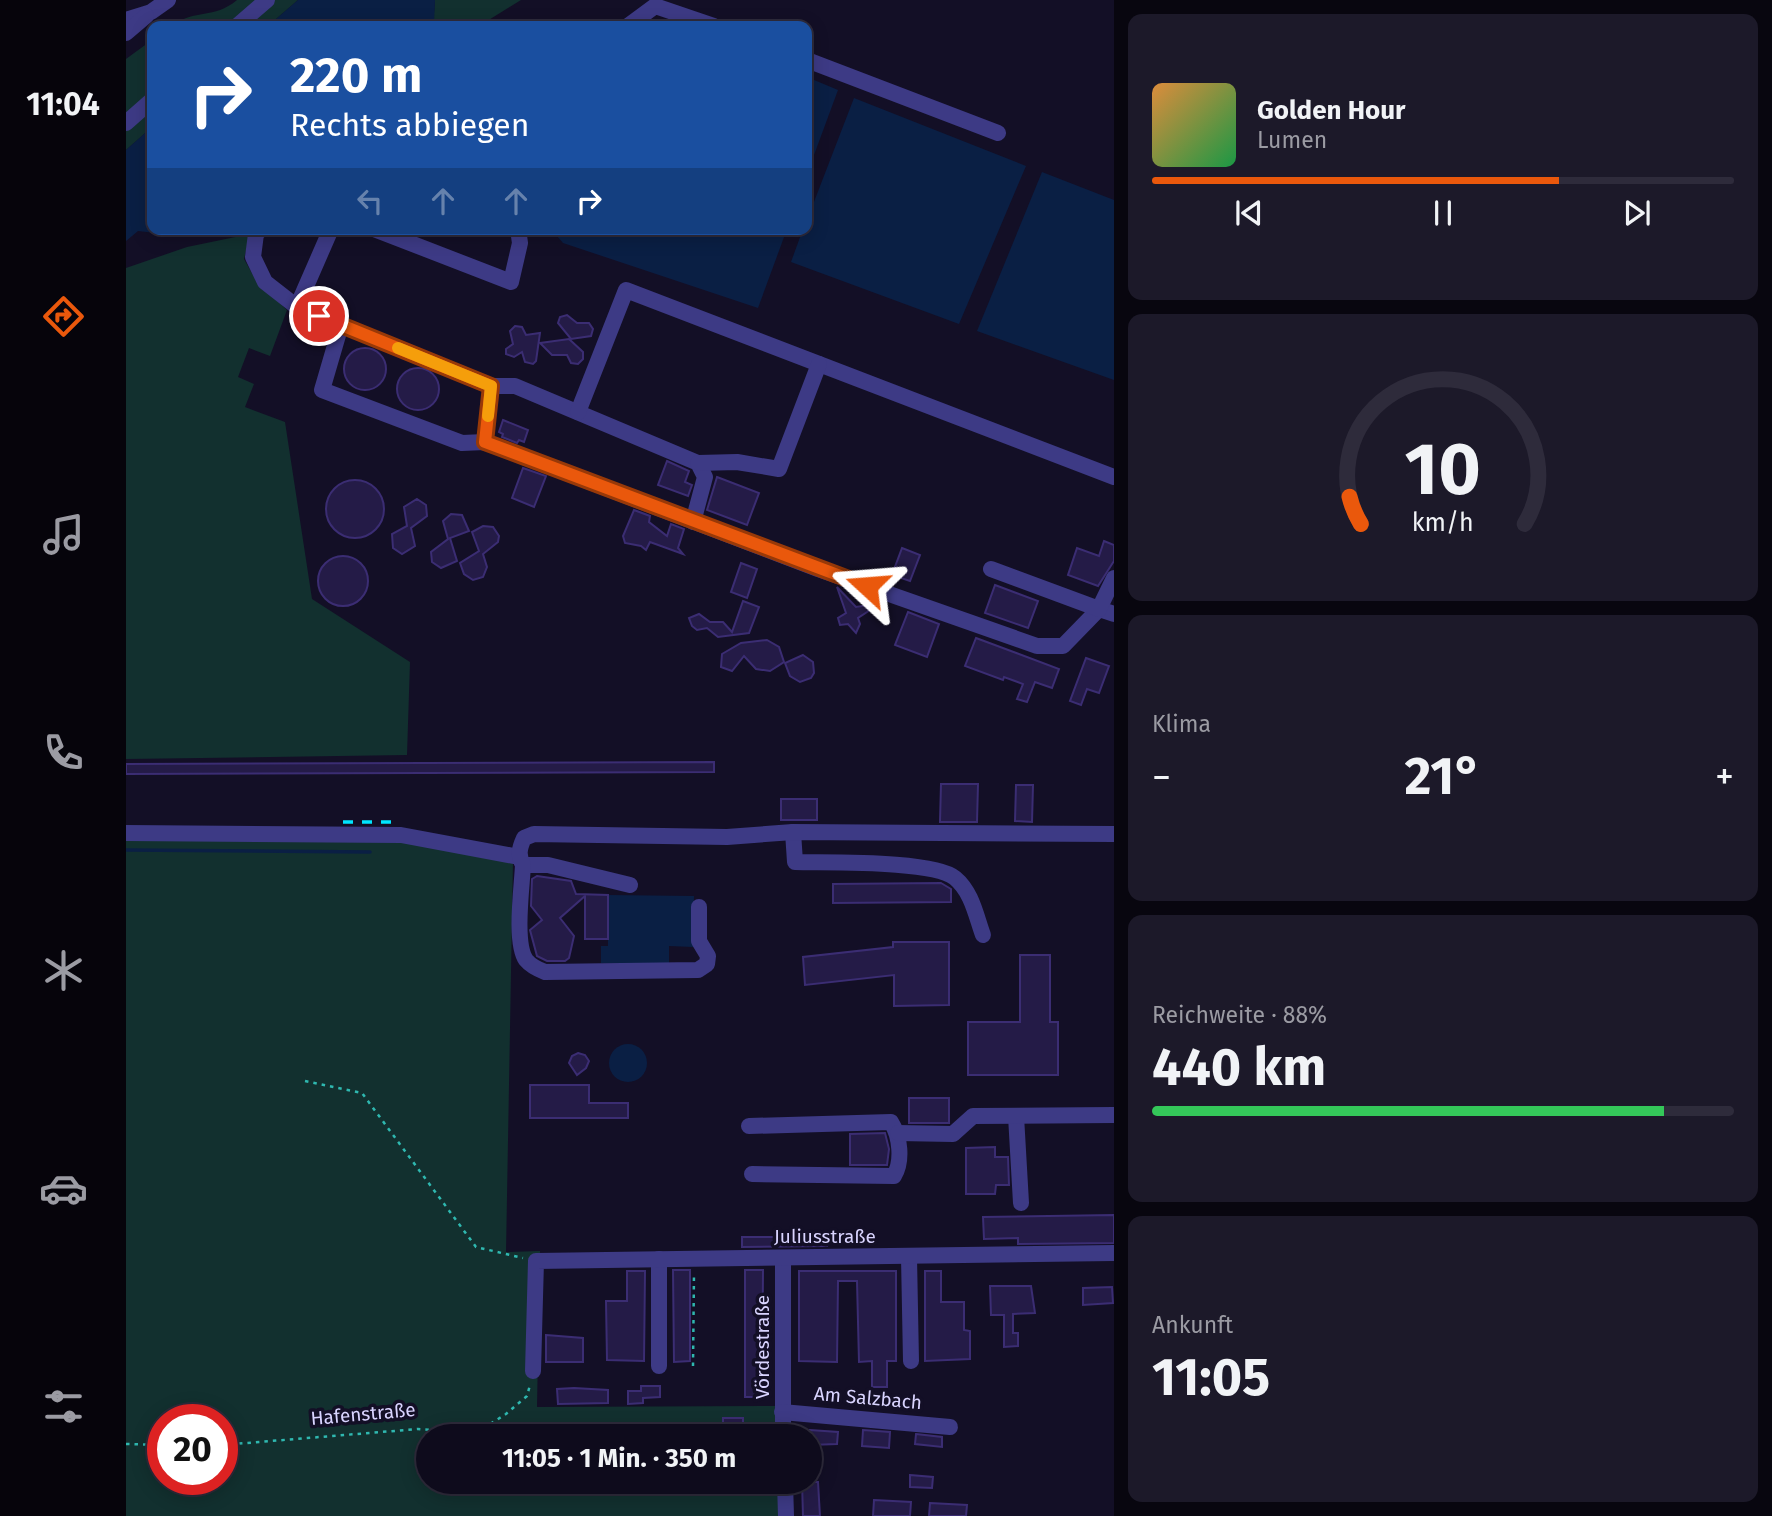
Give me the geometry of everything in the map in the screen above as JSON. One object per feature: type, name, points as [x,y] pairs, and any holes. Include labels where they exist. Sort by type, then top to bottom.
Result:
[{"type":"street","points":[[126,33],[168,0]]},
{"type":"street","points":[[243,21],[267,0]]},
{"type":"street","points":[[635,21],[655,6],[699,21]]},
{"type":"street","points":[[126,20],[151,12]]},
{"type":"street","points":[[812,62],[998,133]]},
{"type":"street","points":[[126,123],[147,104]]},
{"type":"street","points":[[256,235],[253,257],[265,282],[298,307],[491,386],[515,386],[698,463],[737,462],[779,469],[819,364]]},
{"type":"street","points":[[298,307],[328,235]]},
{"type":"street","points":[[390,235],[511,282],[520,243],[519,235]]},
{"type":"street","points":[[579,412],[626,290],[1114,477]]},
{"type":"street","points":[[341,325],[322,390],[462,443],[485,442],[693,522],[1037,646],[1063,646],[1107,611],[1114,578]]},
{"type":"street","points":[[485,442],[491,386]]},
{"type":"street","points":[[693,522],[705,477],[698,463]]},
{"type":"street","points":[[992,569],[1107,611]]},
{"type":"street","points":[[126,832],[401,835],[631,885]]},
{"type":"street","points":[[699,907],[699,941],[708,956],[707,964],[698,970],[545,972],[532,966],[524,957],[521,940],[521,861],[524,838],[534,834],[727,837],[793,832],[1114,834]]},
{"type":"street","points":[[793,832],[795,862],[931,867],[954,876],[970,898],[983,936]]},
{"type":"street","points":[[898,1133],[953,1134],[973,1116],[1114,1115]]},
{"type":"street","points":[[1016,1116],[1021,1203]]},
{"type":"street","points":[[748,1126],[891,1122],[898,1133],[898,1169],[894,1176],[752,1174]]},
{"type":"street","name":"Juliusstraße","points":[[536,1261],[1114,1253]]},
{"type":"street","points":[[909,1257],[911,1361]]},
{"type":"street","name":"Vördestraße","points":[[782,1424],[783,1258]]},
{"type":"street","points":[[659,1259],[659,1366]]},
{"type":"street","points":[[533,1371],[536,1261]]},
{"type":"street","name":"Am Salzbach","points":[[782,1412],[950,1427]]},
{"type":"street","points":[[785,1494],[786,1516]]},
{"type":"path","points":[[306,1081],[362,1093],[477,1247],[536,1261]]},
{"type":"path","points":[[693,1366],[694,1259]]},
{"type":"path","name":"Hafenstraße","points":[[238,1444],[418,1429],[476,1433],[506,1415],[527,1396],[533,1371]]},
{"type":"path","points":[[126,1444],[147,1445]]},
{"type":"green space","points":[[237,0],[298,0],[274,21],[180,21],[228,6]]},
{"type":"green space","points":[[435,0],[521,0],[487,21],[433,21]]},
{"type":"green space","points":[[147,44],[147,131],[126,150],[126,59]]},
{"type":"green space","points":[[250,235],[244,259],[257,282],[287,310],[270,356],[249,348],[238,377],[254,384],[245,407],[285,422],[312,599],[410,662],[407,755],[126,759],[126,268],[187,247]]},
{"type":"green space","points":[[126,838],[411,839],[513,861],[506,1252],[540,1251],[537,1407],[776,1406],[777,1424],[416,1424],[416,1494],[778,1494],[779,1516],[126,1516]]},
{"type":"water","points":[[298,0],[435,0],[434,21],[274,21]]},
{"type":"water","points":[[812,79],[838,90],[812,160]]},
{"type":"water","points":[[854,98],[1026,166],[959,324],[791,262],[801,235],[812,235],[812,207]]},
{"type":"water","points":[[147,131],[147,232],[138,231],[126,241],[126,150]]},
{"type":"water","points":[[1042,172],[1114,200],[1114,380],[977,331]]},
{"type":"water","points":[[556,235],[785,235],[758,308],[563,243]]},
{"type":"water","points":[[608,895],[694,896],[693,947],[669,946],[669,963],[601,963],[601,946],[608,946]]},
{"type":"water","points":[[628,1044],[642,1049],[647,1063],[642,1077],[628,1082],[614,1077],[609,1063],[614,1049]]},
{"type":"building","points":[[567,315],[577,323],[589,323],[593,329],[591,336],[571,339],[558,323],[560,317]]},
{"type":"building","points":[[515,326],[522,327],[526,335],[540,333],[536,361],[533,364],[525,362],[522,352],[514,357],[506,354],[506,349],[513,344],[510,331]]},
{"type":"building","points":[[569,339],[583,352],[583,359],[578,364],[571,363],[567,355],[552,355],[540,343]]},
{"type":"building","points":[[365,348],[380,354],[386,369],[380,384],[365,390],[350,384],[344,369],[350,354]]},
{"type":"building","points":[[418,368],[433,374],[439,389],[433,404],[418,410],[403,404],[397,389],[403,374]]},
{"type":"building","points":[[503,420],[528,430],[524,442],[519,440],[517,443],[502,437],[503,434],[499,432]]},
{"type":"building","points":[[667,461],[689,471],[685,482],[692,485],[688,496],[658,485]]},
{"type":"building","points":[[523,468],[546,476],[534,507],[512,498]]},
{"type":"building","points":[[717,477],[759,493],[747,525],[707,510]]},
{"type":"building","points":[[349,480],[361,480],[376,488],[384,503],[384,515],[376,530],[361,538],[349,538],[334,530],[326,515],[326,503],[334,488]]},
{"type":"building","points":[[417,499],[426,505],[427,516],[411,528],[415,546],[402,554],[393,548],[392,534],[407,526],[404,507]]},
{"type":"building","points":[[634,510],[650,516],[649,522],[667,536],[671,524],[684,529],[678,548],[683,554],[650,542],[646,550],[641,546],[625,543],[623,536]]},
{"type":"building","points":[[451,514],[462,515],[469,531],[450,538],[457,561],[441,568],[432,562],[431,552],[448,539],[443,521]]},
{"type":"building","points":[[483,526],[493,527],[499,536],[498,542],[483,554],[487,567],[483,577],[473,580],[464,574],[460,563],[479,551],[472,532]]},
{"type":"building","points":[[1104,541],[1114,545],[1114,561],[1098,586],[1068,575],[1077,548],[1099,556]]},
{"type":"building","points":[[902,548],[920,555],[910,581],[892,575]]},
{"type":"building","points":[[343,556],[360,564],[368,581],[360,598],[343,606],[326,598],[318,581],[326,564]]},
{"type":"building","points":[[741,563],[757,569],[747,598],[731,592]]},
{"type":"building","points":[[995,585],[1038,601],[1028,628],[985,613]]},
{"type":"building","points":[[837,587],[856,607],[881,603],[858,618],[860,624],[856,633],[848,624],[840,625],[838,618],[846,613]]},
{"type":"building","points":[[743,601],[759,607],[749,633],[718,637],[707,628],[697,630],[692,626],[689,618],[699,614],[710,622],[723,622],[732,632]]},
{"type":"building","points":[[908,612],[939,624],[927,657],[895,645]]},
{"type":"building","points":[[976,638],[1059,669],[1052,688],[1035,682],[1027,702],[1017,699],[1023,684],[1004,677],[1003,680],[965,666]]},
{"type":"building","points":[[767,640],[779,647],[784,662],[770,671],[756,669],[744,656],[732,671],[721,667],[722,654],[741,643]]},
{"type":"building","points":[[803,655],[813,662],[814,673],[811,678],[800,682],[790,676],[785,663]]},
{"type":"building","points":[[1086,658],[1109,666],[1099,693],[1087,689],[1081,705],[1070,701]]},
{"type":"building","points":[[714,762],[714,772],[126,774],[126,764]]},
{"type":"building","points":[[941,784],[978,784],[977,822],[940,822]]},
{"type":"building","points":[[1016,785],[1033,785],[1032,822],[1015,821]]},
{"type":"building","points":[[781,799],[817,799],[817,820],[781,820]]},
{"type":"building","points":[[537,876],[571,881],[576,894],[608,895],[608,939],[585,939],[585,896],[560,918],[574,936],[569,958],[565,961],[547,961],[537,956],[530,930],[542,920],[531,906],[532,879]]},
{"type":"building","points":[[941,883],[951,889],[951,902],[833,903],[833,884]]},
{"type":"building","points":[[893,942],[949,942],[949,1005],[894,1006],[894,975],[805,985],[803,957],[893,947]]},
{"type":"building","points":[[1020,955],[1050,955],[1050,1022],[1058,1022],[1058,1075],[968,1075],[968,1022],[1020,1022]]},
{"type":"building","points":[[578,1053],[585,1055],[589,1061],[586,1068],[577,1075],[569,1063],[572,1056]]},
{"type":"building","points":[[530,1085],[589,1085],[589,1103],[628,1103],[628,1118],[530,1118]]},
{"type":"building","points":[[909,1098],[949,1098],[949,1123],[909,1123]]},
{"type":"building","points":[[885,1133],[889,1149],[887,1165],[850,1165],[850,1134]]},
{"type":"building","points":[[995,1147],[995,1157],[1008,1157],[1009,1185],[996,1185],[995,1194],[966,1194],[966,1148]]},
{"type":"building","points":[[1114,1215],[1114,1243],[1018,1244],[1018,1238],[984,1239],[983,1217]]},
{"type":"building","points":[[742,1237],[826,1237],[827,1246],[742,1247]]},
{"type":"building","points":[[673,1270],[690,1270],[690,1361],[674,1362]]},
{"type":"building","points":[[745,1270],[763,1270],[762,1397],[745,1397]]},
{"type":"building","points":[[627,1271],[645,1271],[644,1361],[607,1360],[606,1301],[627,1301]]},
{"type":"building","points":[[799,1271],[896,1271],[896,1361],[887,1361],[887,1387],[872,1387],[872,1361],[859,1362],[857,1281],[838,1281],[837,1362],[799,1361]]},
{"type":"building","points":[[925,1271],[941,1271],[941,1302],[964,1302],[964,1330],[970,1331],[970,1359],[925,1361]]},
{"type":"building","points":[[990,1286],[1031,1286],[1035,1313],[1013,1314],[1013,1333],[1018,1333],[1018,1346],[1004,1347],[1004,1315],[991,1315]]},
{"type":"building","points":[[1112,1287],[1113,1303],[1083,1305],[1083,1288]]},
{"type":"building","points":[[546,1335],[583,1338],[583,1362],[546,1362]]},
{"type":"building","points":[[641,1386],[660,1386],[660,1397],[643,1398],[643,1403],[628,1404],[628,1391],[641,1391]]},
{"type":"building","points":[[557,1389],[608,1390],[608,1403],[558,1404]]},
{"type":"building","points":[[723,1418],[743,1418],[743,1424],[723,1424]]},
{"type":"building","points":[[863,1430],[890,1432],[889,1448],[862,1446]]},
{"type":"building","points":[[822,1431],[838,1432],[837,1444],[822,1445]]},
{"type":"building","points":[[916,1434],[942,1437],[942,1447],[915,1444]]},
{"type":"building","points":[[910,1475],[933,1477],[932,1488],[910,1487]]},
{"type":"building","points":[[802,1494],[819,1494],[820,1516],[803,1516]]},
{"type":"building","points":[[874,1500],[911,1502],[910,1516],[873,1516]]},
{"type":"building","points":[[930,1503],[967,1505],[966,1516],[929,1516]]},
{"type":"waterway","points":[[126,850],[370,852]]},
{"type":"railway","points":[[343,822],[394,822]]},
{"type":"slow traffic","points":[[398,348],[491,386],[488,416]]},
{"type":"route","points":[[319,316],[491,386],[485,442],[867,586]]}]
